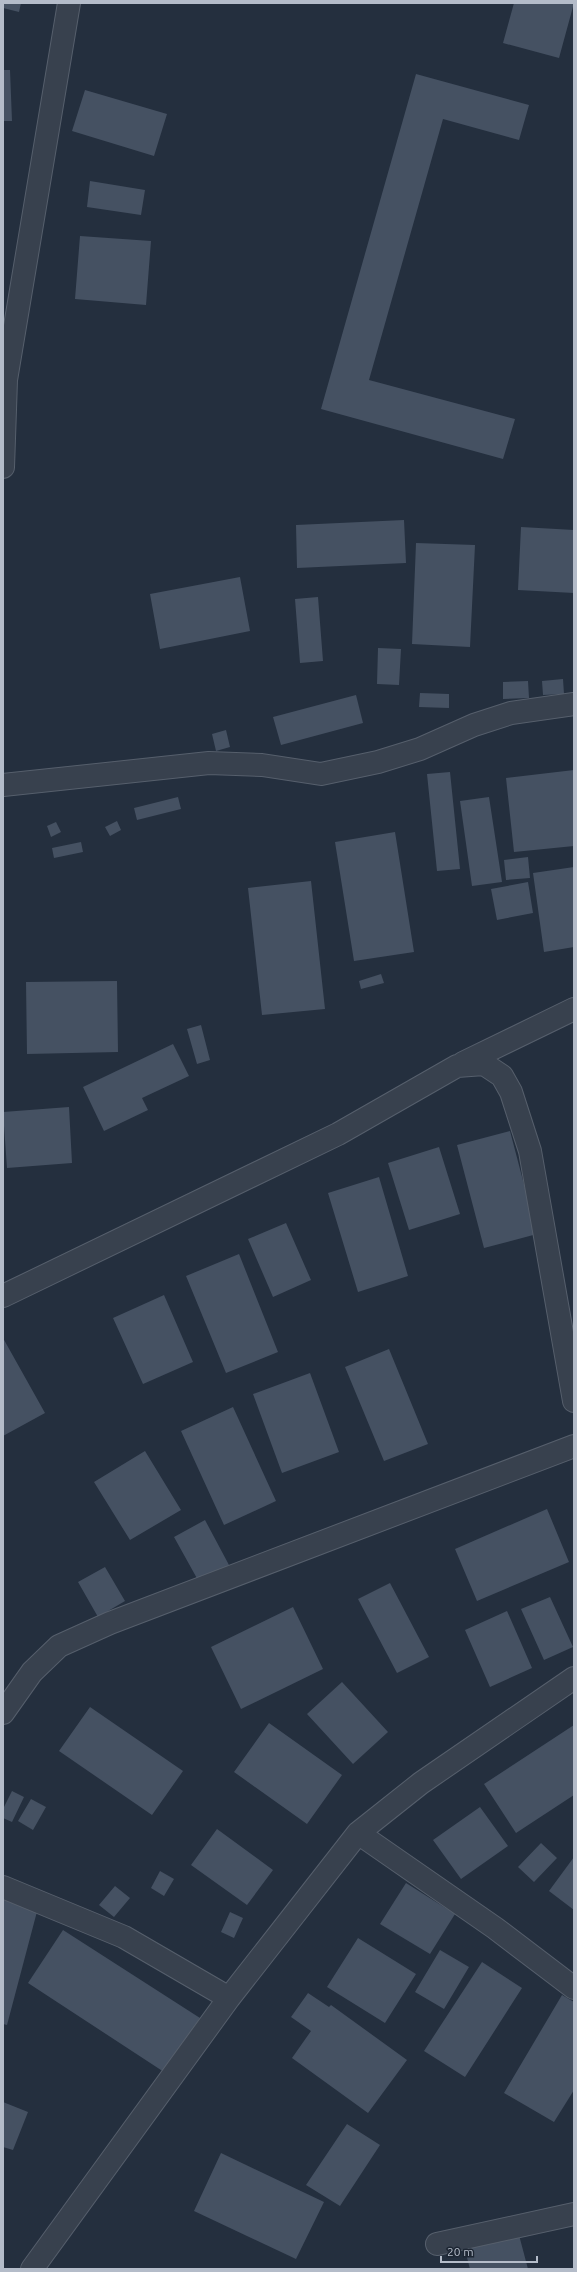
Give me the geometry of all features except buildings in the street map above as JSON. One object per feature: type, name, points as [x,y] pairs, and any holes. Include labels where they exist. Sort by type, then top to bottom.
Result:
[{"type":"street","points":[[3,467],[5,380],[70,3]]},
{"type":"street","points":[[3,785],[209,763],[262,765],[320,774],[378,762],[420,749],[474,725],[511,713],[574,704]]},
{"type":"street","points":[[3,1296],[338,1134],[457,1066],[574,1010]]},
{"type":"street","points":[[457,1066],[484,1064],[502,1076],[511,1092],[530,1151],[574,1401]]},
{"type":"street","points":[[3,1713],[32,1672],[59,1646],[110,1623],[574,1446]]},
{"type":"street","points":[[32,2269],[229,1998],[358,1833],[421,1783],[574,1678]]},
{"type":"street","points":[[358,1833],[494,1928],[574,1988]]},
{"type":"street","points":[[3,1887],[124,1937],[229,1998]]},
{"type":"street","points":[[436,2244],[574,2214]]}]
